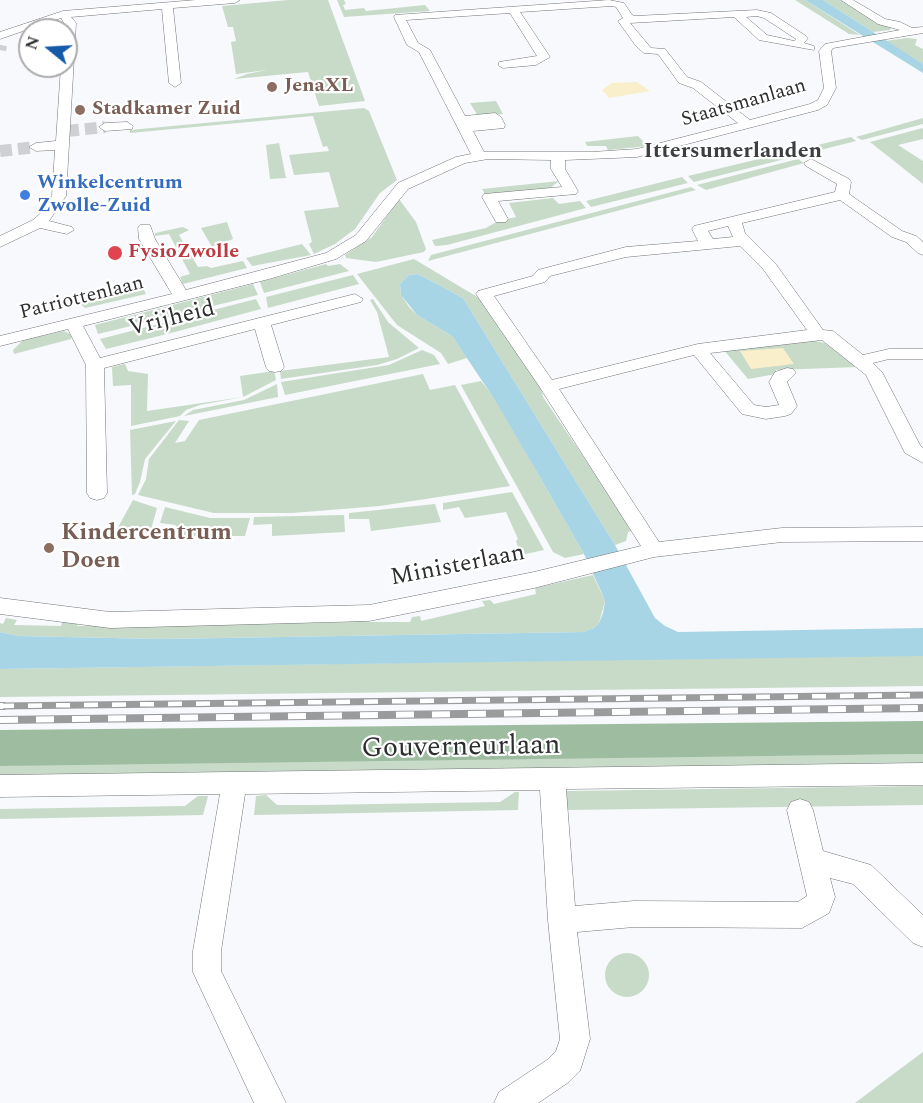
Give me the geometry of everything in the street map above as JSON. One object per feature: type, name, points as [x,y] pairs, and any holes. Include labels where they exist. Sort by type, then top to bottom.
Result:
[{"type":"street","points":[[0,40],[63,14],[235,0]]},
{"type":"street","points":[[846,0],[882,22],[896,24],[923,39]]},
{"type":"street","points":[[479,156],[423,50],[413,45],[399,17],[441,10],[513,10],[612,3],[620,5],[628,17],[634,19]]},
{"type":"street","points":[[167,6],[175,83]]},
{"type":"street","points":[[503,64],[536,61],[544,57],[513,10]]},
{"type":"street","points":[[0,242],[38,224],[48,215],[59,196],[53,144],[70,92],[70,23],[63,14]]},
{"type":"street","points":[[737,14],[763,38],[825,51]]},
{"type":"street","points":[[749,125],[697,85],[683,80],[661,51],[648,51],[622,21],[737,14],[767,15],[802,38],[797,45]]},
{"type":"street","name":"Staatsmanlaan","points":[[394,195],[403,186],[449,164],[479,156],[592,156],[637,153],[803,110],[823,102],[830,87],[825,51],[829,46],[923,30]]},
{"type":"street","points":[[105,127],[127,126]]},
{"type":"street","points":[[501,219],[489,197],[571,191],[558,169],[558,155]]},
{"type":"street","points":[[811,163],[844,182],[842,195]]},
{"type":"street","name":"Patriottenlaan","points":[[0,341],[302,266],[332,256],[361,238],[394,195]]},
{"type":"street","points":[[708,244],[699,229],[842,195],[897,234],[911,239],[923,250]]},
{"type":"street","points":[[734,220],[738,234],[769,266],[818,334]]},
{"type":"street","points":[[38,224],[67,230]]},
{"type":"street","points":[[145,228],[147,239],[181,296]]},
{"type":"street","points":[[643,553],[549,386],[484,294],[539,279],[544,273],[626,252],[744,241]]},
{"type":"street","name":"Vrijheid","points":[[95,365],[355,299]]},
{"type":"street","points":[[73,323],[95,365],[97,493]]},
{"type":"street","points":[[262,323],[274,367]]},
{"type":"street","points":[[549,386],[698,349],[818,334],[827,335],[873,372],[912,449],[923,457]]},
{"type":"street","points":[[698,349],[748,410],[766,413],[785,410],[788,406],[778,382],[781,376],[787,373]]},
{"type":"street","points":[[860,361],[889,354],[923,354]]},
{"type":"street","name":"Ministerlaan","points":[[0,606],[110,620],[369,612],[586,568],[643,553],[754,537],[923,534]]},
{"type":"street","name":"Gouverneurlaan","points":[[0,786],[923,774]]},
{"type":"street","points":[[510,1103],[558,1071],[570,1060],[575,1039],[562,920],[552,778]]},
{"type":"street","points":[[234,784],[207,951],[207,972],[270,1103]]},
{"type":"street","points":[[562,920],[634,914],[802,915],[819,903],[821,897],[800,810]]},
{"type":"street","points":[[814,861],[861,874],[923,934]]},
{"type":"green space","points":[[288,0],[328,0],[365,101],[319,106],[308,72],[234,79],[267,70],[236,74],[231,42],[236,41],[233,27],[228,27],[222,6]]},
{"type":"green space","points":[[337,0],[344,0],[345,10],[364,8],[366,11],[425,5],[430,11],[344,17]]},
{"type":"green space","points":[[795,0],[805,0],[860,35],[849,34]]},
{"type":"green space","points":[[823,0],[841,0],[879,23],[892,27],[890,30],[873,32]]},
{"type":"green space","points":[[917,39],[915,45],[923,49],[923,64],[885,41]]},
{"type":"green space","points":[[496,101],[503,114],[478,116],[470,103]]},
{"type":"green space","points":[[364,108],[369,111],[397,180],[380,193],[355,229],[335,244],[314,254],[309,244],[312,242],[304,211],[339,207],[329,172],[294,175],[289,155],[329,151],[327,146],[323,147],[313,116],[130,133],[130,130]]},
{"type":"green space","points":[[923,118],[923,124],[862,140],[856,137]]},
{"type":"green space","points":[[923,128],[923,139],[898,145],[923,161],[923,184],[870,142]]},
{"type":"green space","points":[[638,136],[648,146],[608,150],[606,146],[587,146],[585,142]]},
{"type":"green space","points":[[851,137],[856,141],[694,182],[688,176]]},
{"type":"green space","points":[[279,143],[286,178],[270,179],[266,145]]},
{"type":"green space","points":[[798,159],[804,163],[706,190],[697,185]]},
{"type":"green space","points":[[682,177],[688,183],[591,207],[586,201]]},
{"type":"green space","points":[[559,181],[550,188],[485,194],[482,189]]},
{"type":"green space","points":[[691,187],[696,190],[428,261],[431,255]]},
{"type":"green space","points":[[553,198],[559,204],[580,201],[586,208],[447,245],[435,246],[432,240],[486,228],[498,221],[516,217],[509,203]]},
{"type":"green space","points":[[399,199],[416,222],[426,249],[424,252],[376,262],[346,258],[345,255],[372,237]]},
{"type":"green space","points":[[227,222],[233,239],[212,247],[201,228]]},
{"type":"green space","points":[[183,227],[189,230],[179,235],[198,267],[211,268],[243,261],[247,268],[183,284],[180,277],[190,274],[169,234],[155,236],[155,233]]},
{"type":"green space","points":[[302,244],[311,255],[252,266],[246,258]]},
{"type":"green space","points":[[414,259],[479,298],[540,384],[543,397],[633,530],[628,532],[626,541],[615,545],[463,298],[418,274],[409,275],[400,284],[401,295],[409,307],[417,315],[452,336],[467,358],[448,364],[441,353],[397,325],[357,274]]},
{"type":"green space","points":[[326,264],[328,266],[340,264],[349,271],[264,293],[260,282]]},
{"type":"green space","points":[[353,275],[359,284],[268,308],[266,297]]},
{"type":"green space","points":[[253,284],[258,295],[98,334],[95,325]]},
{"type":"green space","points":[[142,286],[146,294],[85,308],[80,304],[94,298]]},
{"type":"green space","points":[[256,299],[261,309],[171,333],[106,349],[100,339]]},
{"type":"green space","points":[[373,299],[388,322],[419,348],[397,359],[377,365],[281,379],[280,371],[389,357],[377,312],[370,300]]},
{"type":"green space","points":[[64,331],[72,335],[71,339],[14,354],[13,350],[23,340]]},
{"type":"green space","points":[[810,340],[825,343],[858,367],[776,370],[776,374],[748,379],[723,349]]},
{"type":"green space","points":[[422,350],[434,355],[440,364],[285,395],[281,382],[389,365]]},
{"type":"green space","points":[[125,364],[128,371],[148,374],[147,411],[243,397],[200,405],[186,410],[180,416],[131,426],[131,385],[113,386],[112,367]]},
{"type":"green space","points":[[274,371],[276,380],[243,397],[240,376]]},
{"type":"green space","points":[[423,374],[430,390],[455,385],[510,486],[380,506],[292,513],[214,513],[138,495],[146,479],[149,459],[179,420],[189,421],[175,443],[185,441],[199,420]]},
{"type":"green space","points":[[481,381],[495,399],[584,554],[565,558],[553,552],[461,385]]},
{"type":"green space","points":[[277,384],[278,397],[184,416],[193,410],[244,400]]},
{"type":"green space","points":[[176,421],[145,459],[140,482],[135,494],[132,495],[130,430]]},
{"type":"green space","points":[[512,492],[544,550],[521,555],[516,541],[518,539],[506,512],[465,518],[459,507],[443,510],[443,503]]},
{"type":"green space","points":[[133,500],[157,508],[150,533],[116,531]]},
{"type":"green space","points":[[435,504],[441,522],[371,531],[369,519],[349,519],[349,513]]},
{"type":"green space","points":[[165,507],[210,518],[250,518],[245,536],[173,536],[176,525],[160,523]]},
{"type":"green space","points":[[344,515],[345,532],[272,536],[272,524],[253,525],[254,517]]},
{"type":"green space","points":[[593,575],[605,601],[599,623],[594,628],[583,632],[161,639],[18,636],[0,632],[0,623],[3,624],[6,618],[17,620],[14,625],[61,626],[62,622],[79,622],[77,626],[353,622],[355,619],[362,618],[363,622],[410,622],[412,617],[420,616],[421,621],[485,606],[482,601],[490,600],[494,604],[536,594],[535,588]]},
{"type":"green space","points":[[923,655],[923,686],[0,697],[0,669]]},
{"type":"green space","points":[[923,721],[923,754],[0,766],[0,730]]},
{"type":"green space","points":[[923,754],[923,763],[0,776],[0,766],[69,763]]},
{"type":"green space","points":[[923,786],[923,805],[566,810],[564,799],[567,791]]},
{"type":"green space","points":[[515,792],[519,792],[518,810],[254,815],[256,796],[266,795],[277,805],[314,805],[500,802]]},
{"type":"green space","points":[[198,796],[208,796],[203,815],[0,819],[0,809],[185,806]]},
{"type":"green space","points":[[627,953],[642,960],[649,975],[642,990],[627,997],[612,990],[605,975],[612,960]]},
{"type":"green space","points":[[923,1052],[923,1103],[855,1103],[888,1078]]},
{"type":"sand","points":[[637,82],[650,91],[609,98],[602,90],[612,83]]},
{"type":"sand","points":[[783,348],[794,364],[751,369],[740,351]]},
{"type":"water","points":[[805,0],[823,0],[923,64],[923,73]]},
{"type":"water","points":[[418,274],[463,298],[615,545],[655,618],[665,626],[678,632],[923,628],[923,656],[0,669],[0,632],[18,636],[161,639],[583,632],[594,628],[599,623],[605,601],[584,554],[538,474],[495,400],[452,336],[417,315],[401,295],[400,284],[409,275]]},
{"type":"tunnel","points":[[0,50],[1,45]]},
{"type":"tunnel","points":[[67,131],[105,127]]},
{"type":"tunnel","points":[[0,151],[36,147]]},
{"type":"railway","points":[[3,706],[0,706],[923,695]]},
{"type":"railway","points":[[0,720],[923,708]]},
{"type":"place","name":"JenaXL","points":[[272,87]]},
{"type":"place","name":"Stadkamer Zuid","points":[[80,110]]},
{"type":"place","name":"Winkelcentrum Zwolle-Zuid","points":[[25,195]]},
{"type":"place","name":"FysioZwolle","points":[[115,253]]},
{"type":"place","name":"Kindercentrum Doen","points":[[49,548]]},
{"type":"district","name":"Ittersumerlanden","points":[[733,153]]}]
